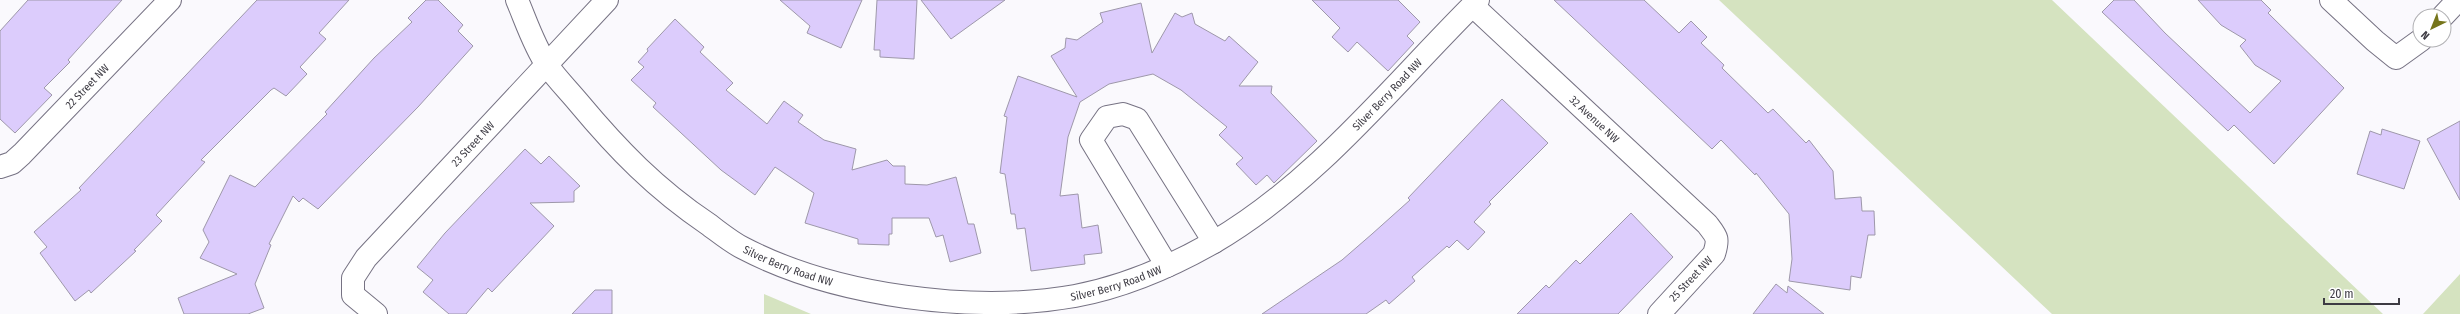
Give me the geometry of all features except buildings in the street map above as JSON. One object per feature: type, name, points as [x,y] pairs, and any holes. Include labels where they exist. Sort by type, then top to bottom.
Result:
[{"type":"street","name":"22 Street NW","points":[[0,167],[12,163],[22,154],[170,0]]},
{"type":"street","name":"Silver Berry Road NW","points":[[516,0],[546,64],[604,133],[639,171],[674,201],[742,247],[814,278],[886,294],[972,304],[1040,302],[1077,296],[1115,286],[1167,266],[1214,242],[1291,188],[1344,140],[1473,2]]},
{"type":"street","name":"23 Street NW","points":[[376,314],[353,295],[353,278],[366,258],[606,0]]},
{"type":"street","points":[[2331,0],[2375,42],[2396,58],[2412,46]]},
{"type":"street","points":[[2450,8],[2458,0]]},
{"type":"street","name":"32 Avenue NW","points":[[1473,2],[1707,224],[1718,241]]},
{"type":"street","name":"Silver Berry Road NW","points":[[1167,266],[1091,140],[1107,117],[1123,114],[1137,119],[1214,242]]},
{"type":"street","name":"25 Street NW","points":[[1659,314],[1714,254],[1718,241]]},
{"type":"green space","points":[[1719,0],[2052,0],[2383,314],[2052,314]]},
{"type":"green space","points":[[2460,274],[2460,314],[2423,314]]},
{"type":"green space","points":[[764,294],[811,314],[764,314]]}]
